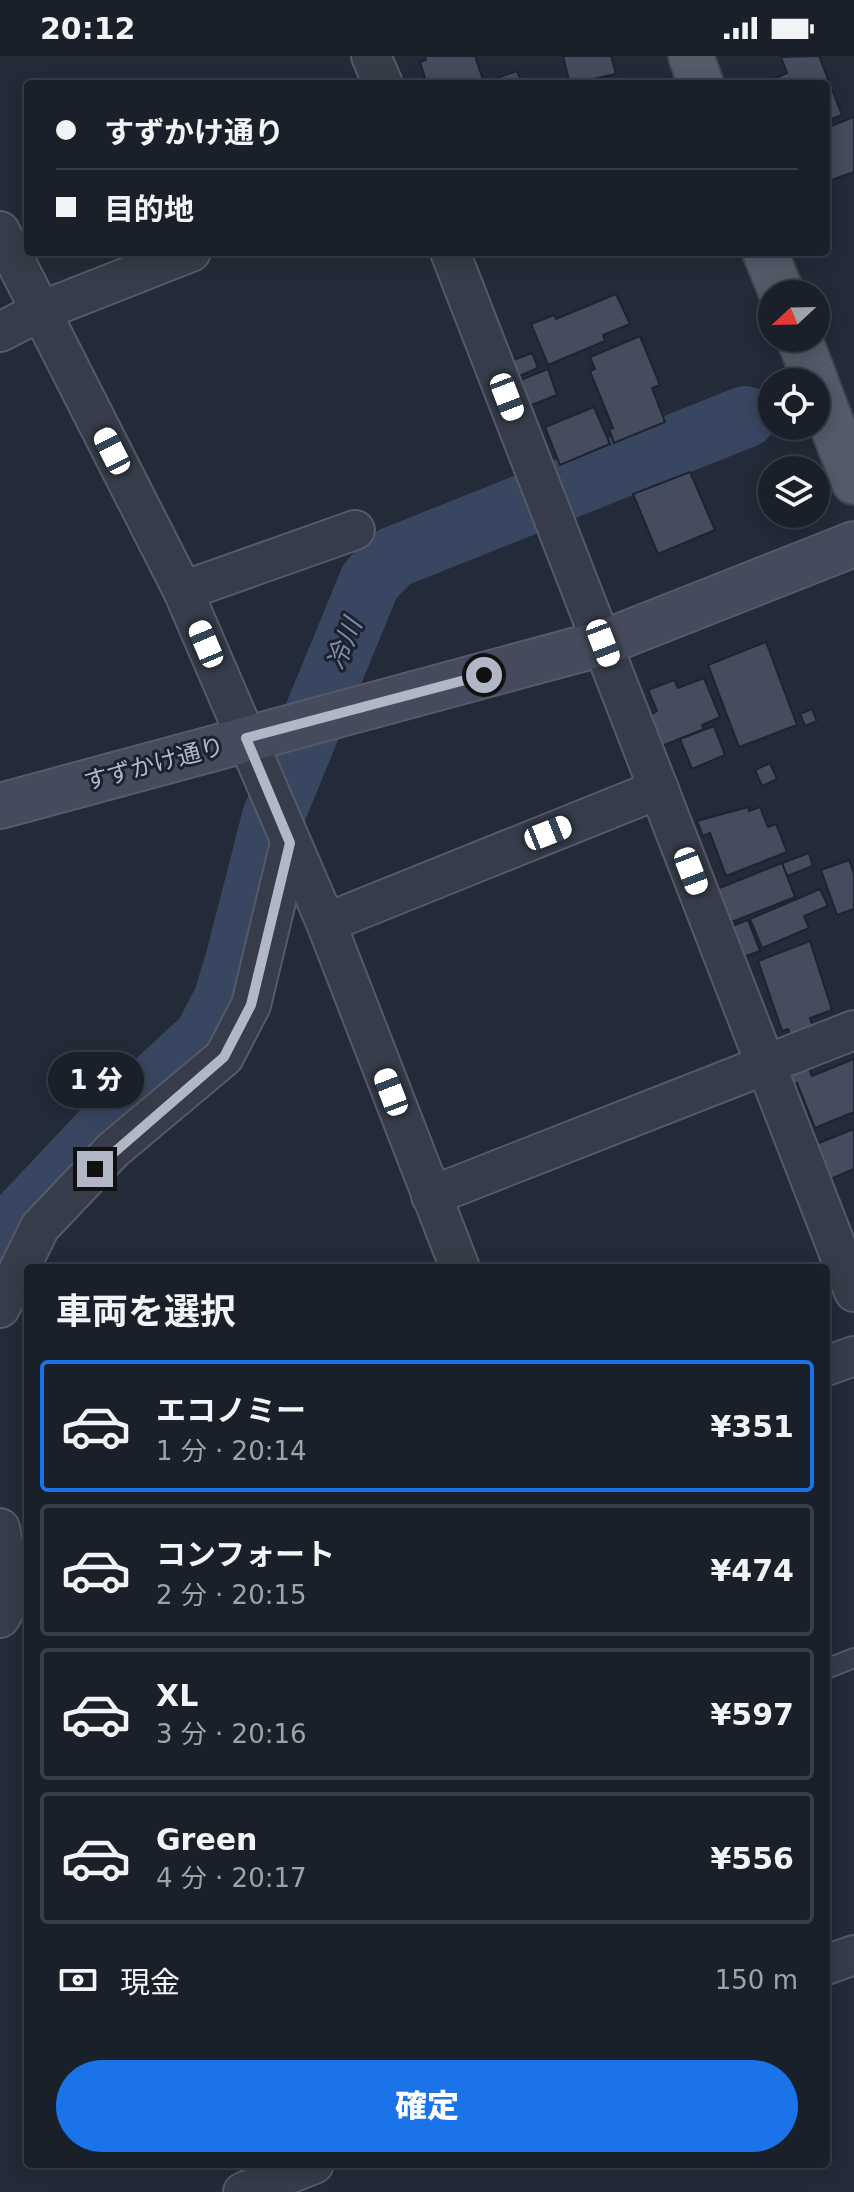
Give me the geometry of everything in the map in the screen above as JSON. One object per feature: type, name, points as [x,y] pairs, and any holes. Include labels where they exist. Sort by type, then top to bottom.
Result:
[{"type":"main road","points":[[691,56],[700,80]]},
{"type":"main road","points":[[767,256],[776,280]]},
{"type":"main road","points":[[830,419],[854,482]]},
{"type":"street","points":[[371,56],[381,80]]},
{"type":"street","points":[[0,231],[183,591],[326,923],[458,1264]]},
{"type":"street","points":[[0,332],[41,311],[181,256]]},
{"type":"street","points":[[452,256],[854,1292]]},
{"type":"street","points":[[183,591],[355,530]]},
{"type":"street","name":"すずかけ通り","points":[[0,806],[603,643],[854,544]]},
{"type":"street","points":[[326,923],[659,789]]},
{"type":"street","points":[[0,1308],[40,1227],[113,1150],[224,1057],[251,1005],[290,843]]},
{"type":"street","points":[[431,1196],[854,1030]]},
{"type":"street","points":[[830,1365],[854,1356]]},
{"type":"street","points":[[0,1528],[6,1561],[4,1611],[0,1618]]},
{"type":"street","points":[[830,1964],[854,1955]]},
{"type":"street","points":[[243,2192],[300,2173]]},
{"type":"lane","points":[[830,1667],[854,1658]]},
{"type":"building","points":[[425,56],[475,56],[483,80],[426,80],[420,62],[426,60]]},
{"type":"building","points":[[563,56],[611,56],[616,74],[588,80],[569,80]]},
{"type":"building","points":[[819,56],[828,80],[774,80],[787,73],[781,57]]},
{"type":"building","points":[[517,71],[520,80],[492,80]]},
{"type":"building","points":[[830,84],[842,115],[830,120]]},
{"type":"building","points":[[854,117],[854,172],[830,181],[830,126]]},
{"type":"building","points":[[616,294],[630,324],[603,335],[605,341],[548,365],[531,324],[554,315],[556,319]]},
{"type":"building","points":[[640,336],[660,385],[652,388],[665,422],[614,443],[609,429],[613,428],[590,371],[595,369],[590,357]]},
{"type":"building","points":[[532,353],[538,368],[517,377],[511,361]]},
{"type":"building","points":[[548,369],[557,395],[529,406],[518,381]]},
{"type":"building","points":[[594,407],[610,444],[560,465],[545,427]]},
{"type":"building","points":[[690,472],[715,530],[658,554],[633,494]]},
{"type":"building","points":[[766,642],[797,725],[739,747],[708,665]]},
{"type":"building","points":[[704,678],[720,717],[702,725],[704,729],[662,746],[650,715],[657,711],[648,690],[674,680],[678,688]]},
{"type":"building","points":[[812,709],[817,721],[805,726],[800,714]]},
{"type":"building","points":[[714,726],[725,755],[692,769],[680,739]]},
{"type":"building","points":[[770,763],[777,779],[762,786],[755,770]]},
{"type":"building","points":[[748,807],[749,811],[760,807],[768,827],[776,824],[787,852],[726,876],[710,833],[703,836],[697,821]]},
{"type":"building","points":[[809,853],[813,866],[787,876],[782,863]]},
{"type":"building","points":[[849,860],[854,874],[854,909],[837,915],[821,870]]},
{"type":"building","points":[[782,863],[795,897],[729,923],[717,889]]},
{"type":"building","points":[[820,889],[828,906],[804,916],[809,928],[762,948],[750,919]]},
{"type":"building","points":[[748,920],[760,951],[741,958],[729,927]]},
{"type":"building","points":[[810,941],[832,1010],[810,1018],[815,1032],[793,1041],[788,1029],[782,1031],[758,961]]},
{"type":"building","points":[[854,1059],[854,1112],[815,1128],[797,1083],[791,1085],[785,1070],[806,1062],[812,1076]]},
{"type":"building","points":[[854,1129],[854,1169],[828,1180],[814,1145]]},
{"type":"waterway","name":"冷川","points":[[0,1256],[23,1216],[103,1131],[205,1037],[224,1000],[273,817],[370,581],[392,558],[745,417]]},
{"type":"route","points":[[95,1169],[113,1150],[224,1057],[251,1005],[290,843],[246,738],[484,675]]}]
